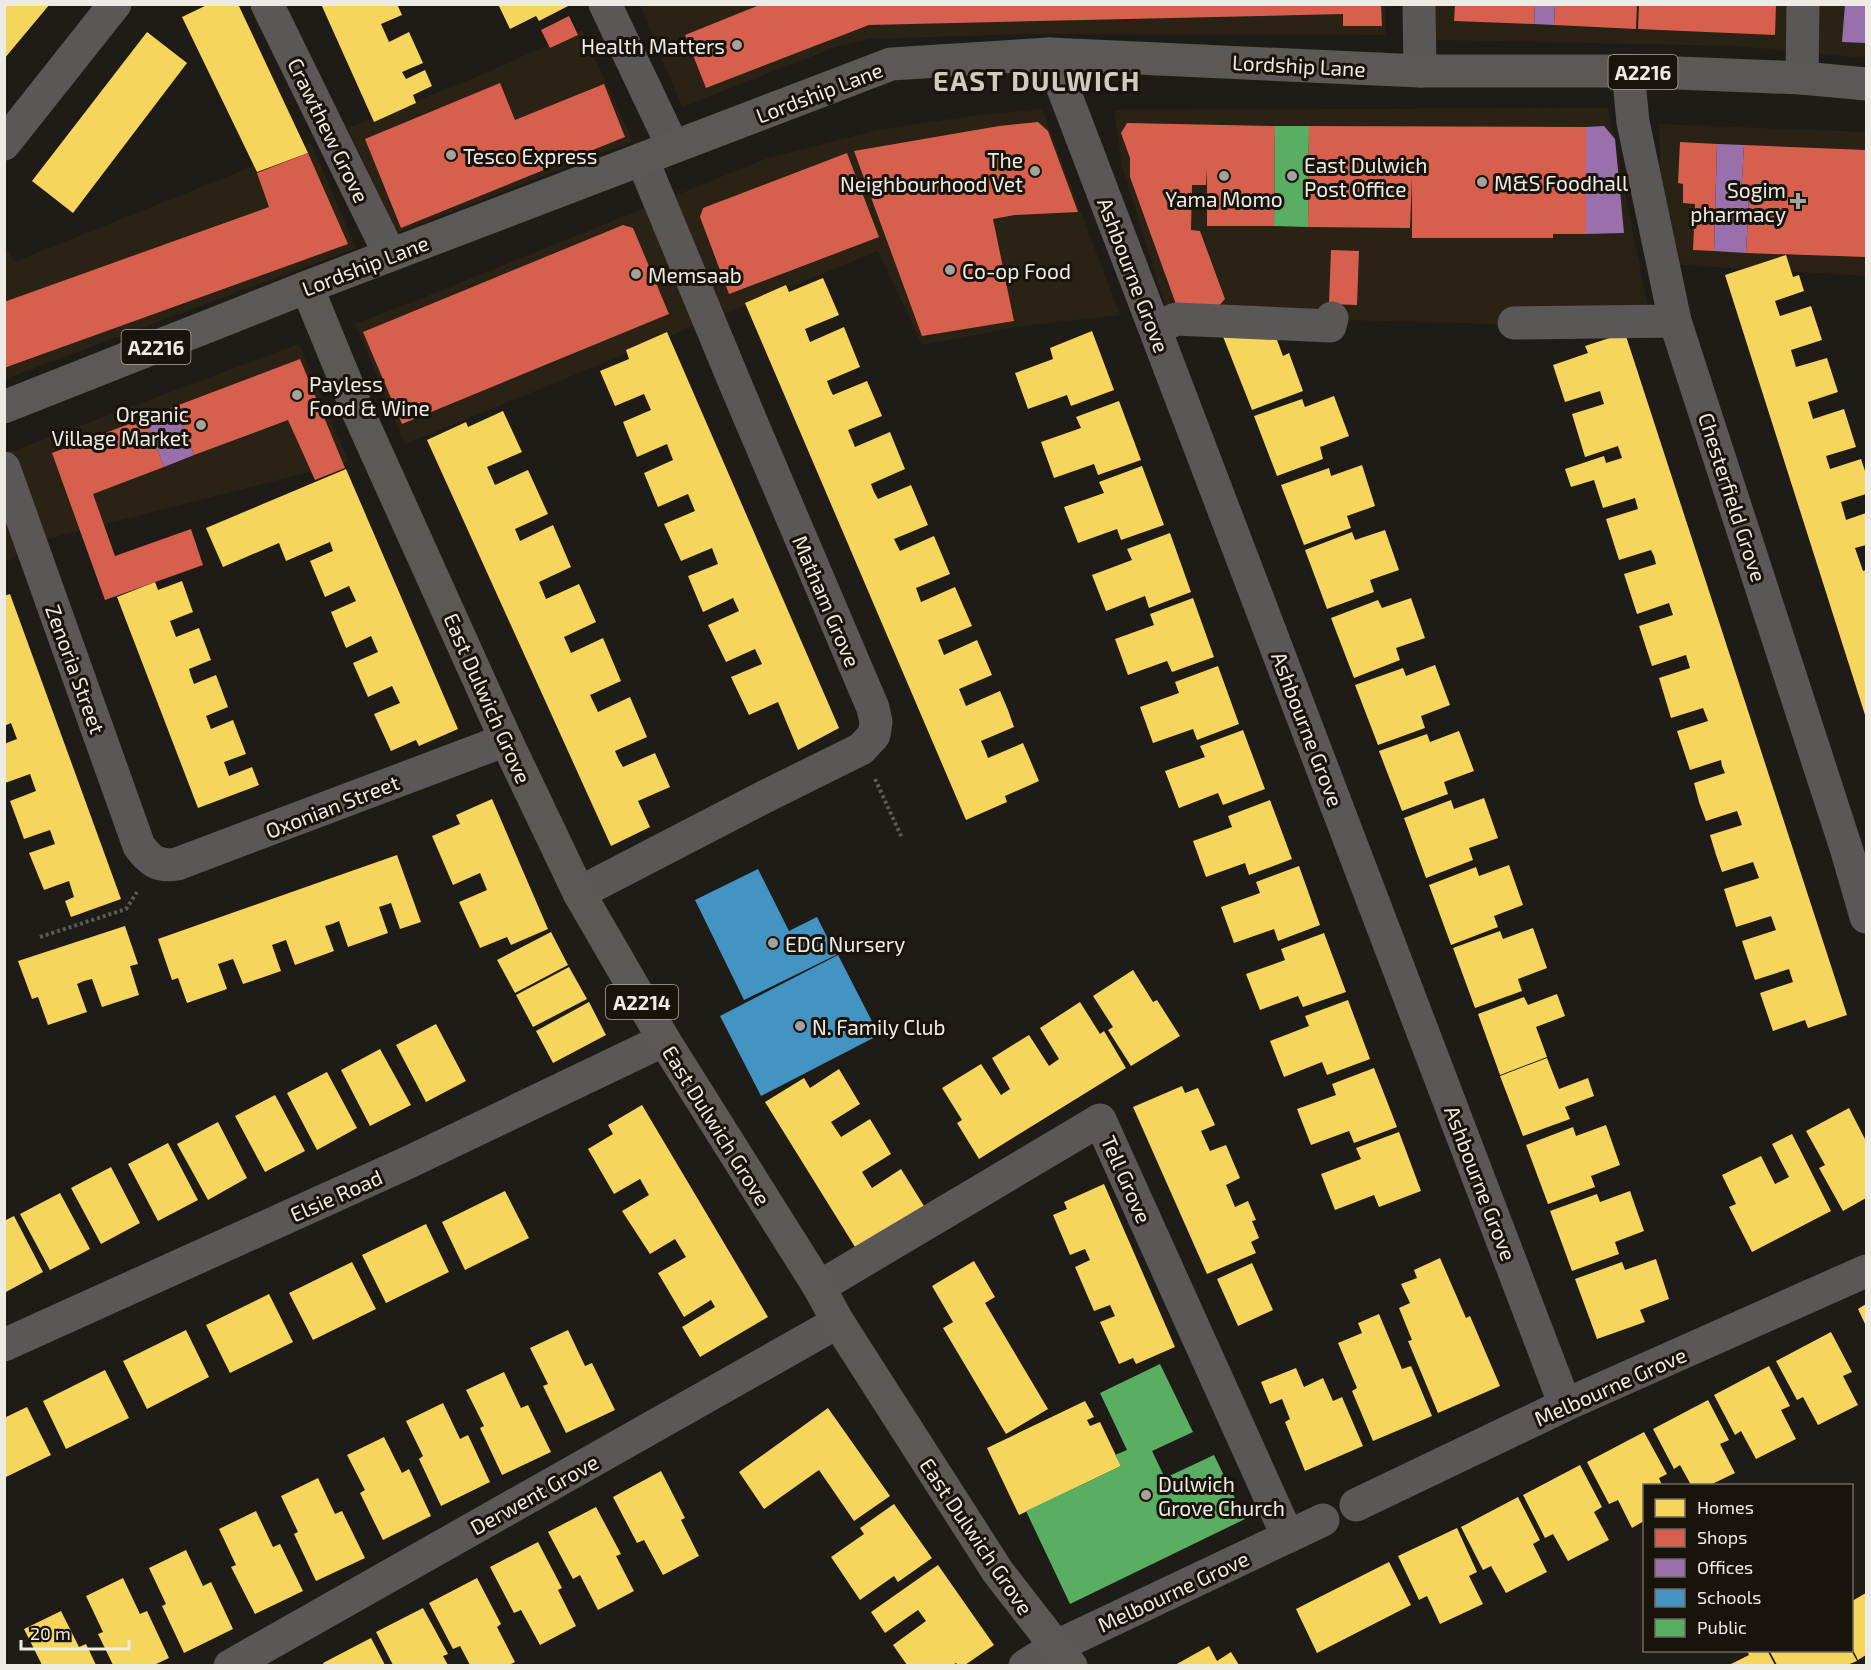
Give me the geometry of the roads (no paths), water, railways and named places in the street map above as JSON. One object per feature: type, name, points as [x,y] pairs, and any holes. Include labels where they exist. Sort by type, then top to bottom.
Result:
[{"type":"main road","name":"Lordship Lane","points":[[4,407],[307,287],[891,64],[1050,54],[1420,71],[1628,71],[1802,78],[1866,84]]},
{"type":"main road","name":"East Dulwich Grove","points":[[307,287],[359,414],[506,740],[579,893],[664,1040],[819,1287],[838,1322],[998,1572],[1063,1656]]},
{"type":"street","points":[[4,144],[115,4]]},
{"type":"street","name":"Crawthew Grove","points":[[267,4],[390,255]]},
{"type":"street","points":[[605,4],[673,147]]},
{"type":"street","points":[[1419,4],[1420,71]]},
{"type":"street","points":[[1802,78],[1803,4]]},
{"type":"street","name":"Ashbourne Grove","points":[[1050,54],[1565,1405]]},
{"type":"street","name":"Chesterfield Grove","points":[[1628,71],[1633,122],[1675,321],[1847,851],[1866,917]]},
{"type":"street","name":"Matham Grove","points":[[579,893],[861,749],[874,735],[876,722],[873,708],[642,159]]},
{"type":"street","points":[[1155,329],[1176,319],[1330,326],[1332,318]]},
{"type":"street","points":[[1514,323],[1675,321]]},
{"type":"street","name":"Zenoria Street","points":[[4,468],[139,846],[147,858],[156,864]]},
{"type":"street","name":"Oxonian Street","points":[[156,864],[177,864],[506,740]]},
{"type":"street","name":"Elsie Road","points":[[4,1345],[410,1162],[664,1040]]},
{"type":"street","name":"Tell Grove","points":[[819,1287],[1100,1120],[1288,1537]]},
{"type":"street","name":"Melbourne Grove","points":[[1356,1505],[1565,1405],[1866,1271]]},
{"type":"street","name":"Derwent Grove","points":[[230,1665],[838,1322]]},
{"type":"street","name":"Melbourne Grove","points":[[1025,1665],[1063,1656],[1323,1520]]},
{"type":"place","name":"Health Matters","points":[[737,45]]},
{"type":"place","name":"Tesco Express","points":[[451,155]]},
{"type":"place","name":"The Neighbourhood Vet","points":[[1035,171]]},
{"type":"place","name":"Yama Momo","points":[[1224,176]]},
{"type":"place","name":"East Dulwich Post Office","points":[[1292,176]]},
{"type":"place","name":"M&S Foodhall","points":[[1482,182]]},
{"type":"place","name":"Sogim pharmacy","points":[[1798,201]]},
{"type":"place","name":"Co-op Food","points":[[950,270]]},
{"type":"place","name":"Memsaab","points":[[636,274]]},
{"type":"place","name":"Payless Food & Wine","points":[[297,395]]},
{"type":"place","name":"Organic Village Market","points":[[201,425]]},
{"type":"place","name":"EDG Nursery","points":[[773,943]]},
{"type":"place","name":"N. Family Club","points":[[800,1026]]},
{"type":"place","name":"Dulwich Grove Church","points":[[1146,1495]]},
{"type":"district","name":"EAST DULWICH","points":[[1037,80]]}]
